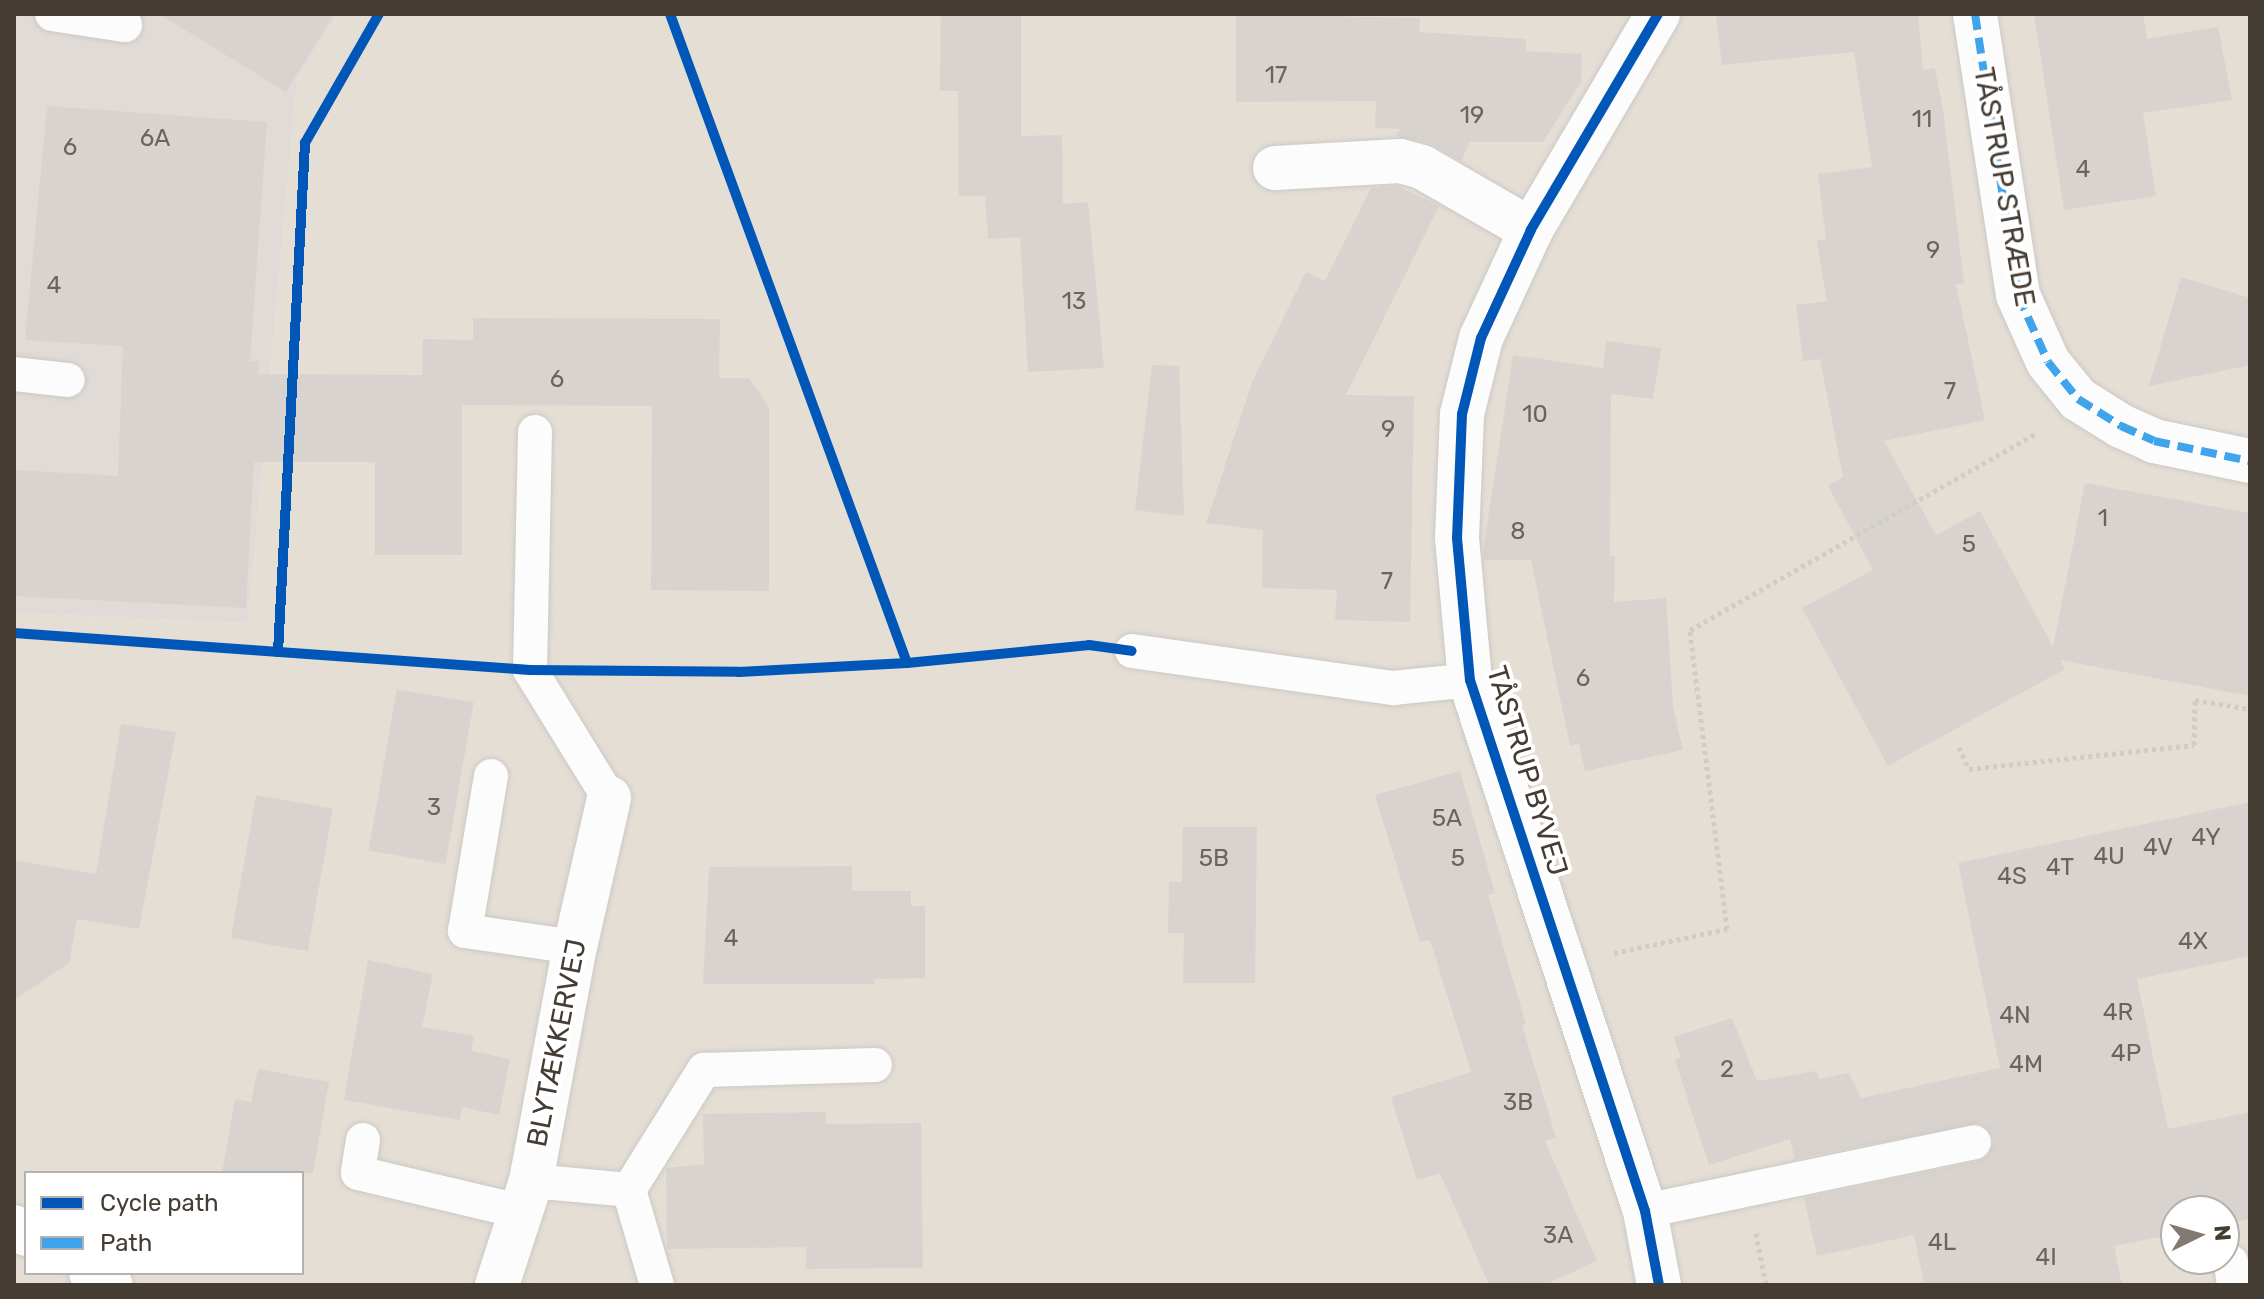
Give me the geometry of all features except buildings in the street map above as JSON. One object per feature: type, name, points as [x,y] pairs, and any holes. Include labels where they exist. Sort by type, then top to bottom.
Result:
[{"type":"street","name":"TÅSTRUP BYVEJ","points":[[1658,14],[1531,230],[1481,338],[1462,414],[1457,538],[1470,680],[1645,1211],[1659,1285]]},
{"type":"street","name":"TÅSTRUP STRÆDE","points":[[1975,14],[2018,295],[2048,362],[2078,399],[2154,441],[2250,461]]},
{"type":"street","points":[[1275,168],[1400,161],[1422,167],[1531,230]]},
{"type":"street","name":"BLYTÆKKERVEJ","points":[[497,1285],[527,1196],[575,947],[609,798]]},
{"type":"lane","points":[[52,14],[125,25]]},
{"type":"lane","points":[[14,374],[68,380]]},
{"type":"lane","points":[[535,432],[530,670],[609,798]]},
{"type":"lane","points":[[1132,651],[1393,688],[1470,680]]},
{"type":"lane","points":[[491,776],[465,931],[575,947]]},
{"type":"lane","points":[[657,1285],[629,1190],[704,1070],[875,1065]]},
{"type":"lane","points":[[363,1140],[358,1173],[527,1196],[629,1190]]},
{"type":"lane","points":[[1645,1211],[1974,1142]]},
{"type":"path","points":[[1562,964],[1727,929],[1690,630],[2057,422],[2078,399]]},
{"type":"path","points":[[1959,747],[1969,769],[2194,745],[2195,700],[2250,709]]},
{"type":"shaded area","points":[[14,14],[338,14],[297,79],[248,623],[14,613]]},
{"type":"shaded area","points":[[338,14],[2250,14],[2250,1285],[21,1285],[14,1281],[14,613],[248,623],[297,79]]},
{"type":"marked path","points":[[1975,14],[2018,295],[2048,362],[2078,399],[2121,426],[2154,441],[2250,461]]},
{"type":"cycle path","points":[[278,652],[305,143],[379,14]]},
{"type":"cycle path","points":[[670,14],[907,663]]},
{"type":"cycle path","points":[[1658,14],[1531,230],[1481,338],[1462,414],[1457,538],[1470,680],[1645,1211],[1659,1285]]},
{"type":"cycle path","points":[[14,633],[530,670],[739,672],[907,663],[1089,645],[1132,651]]}]
